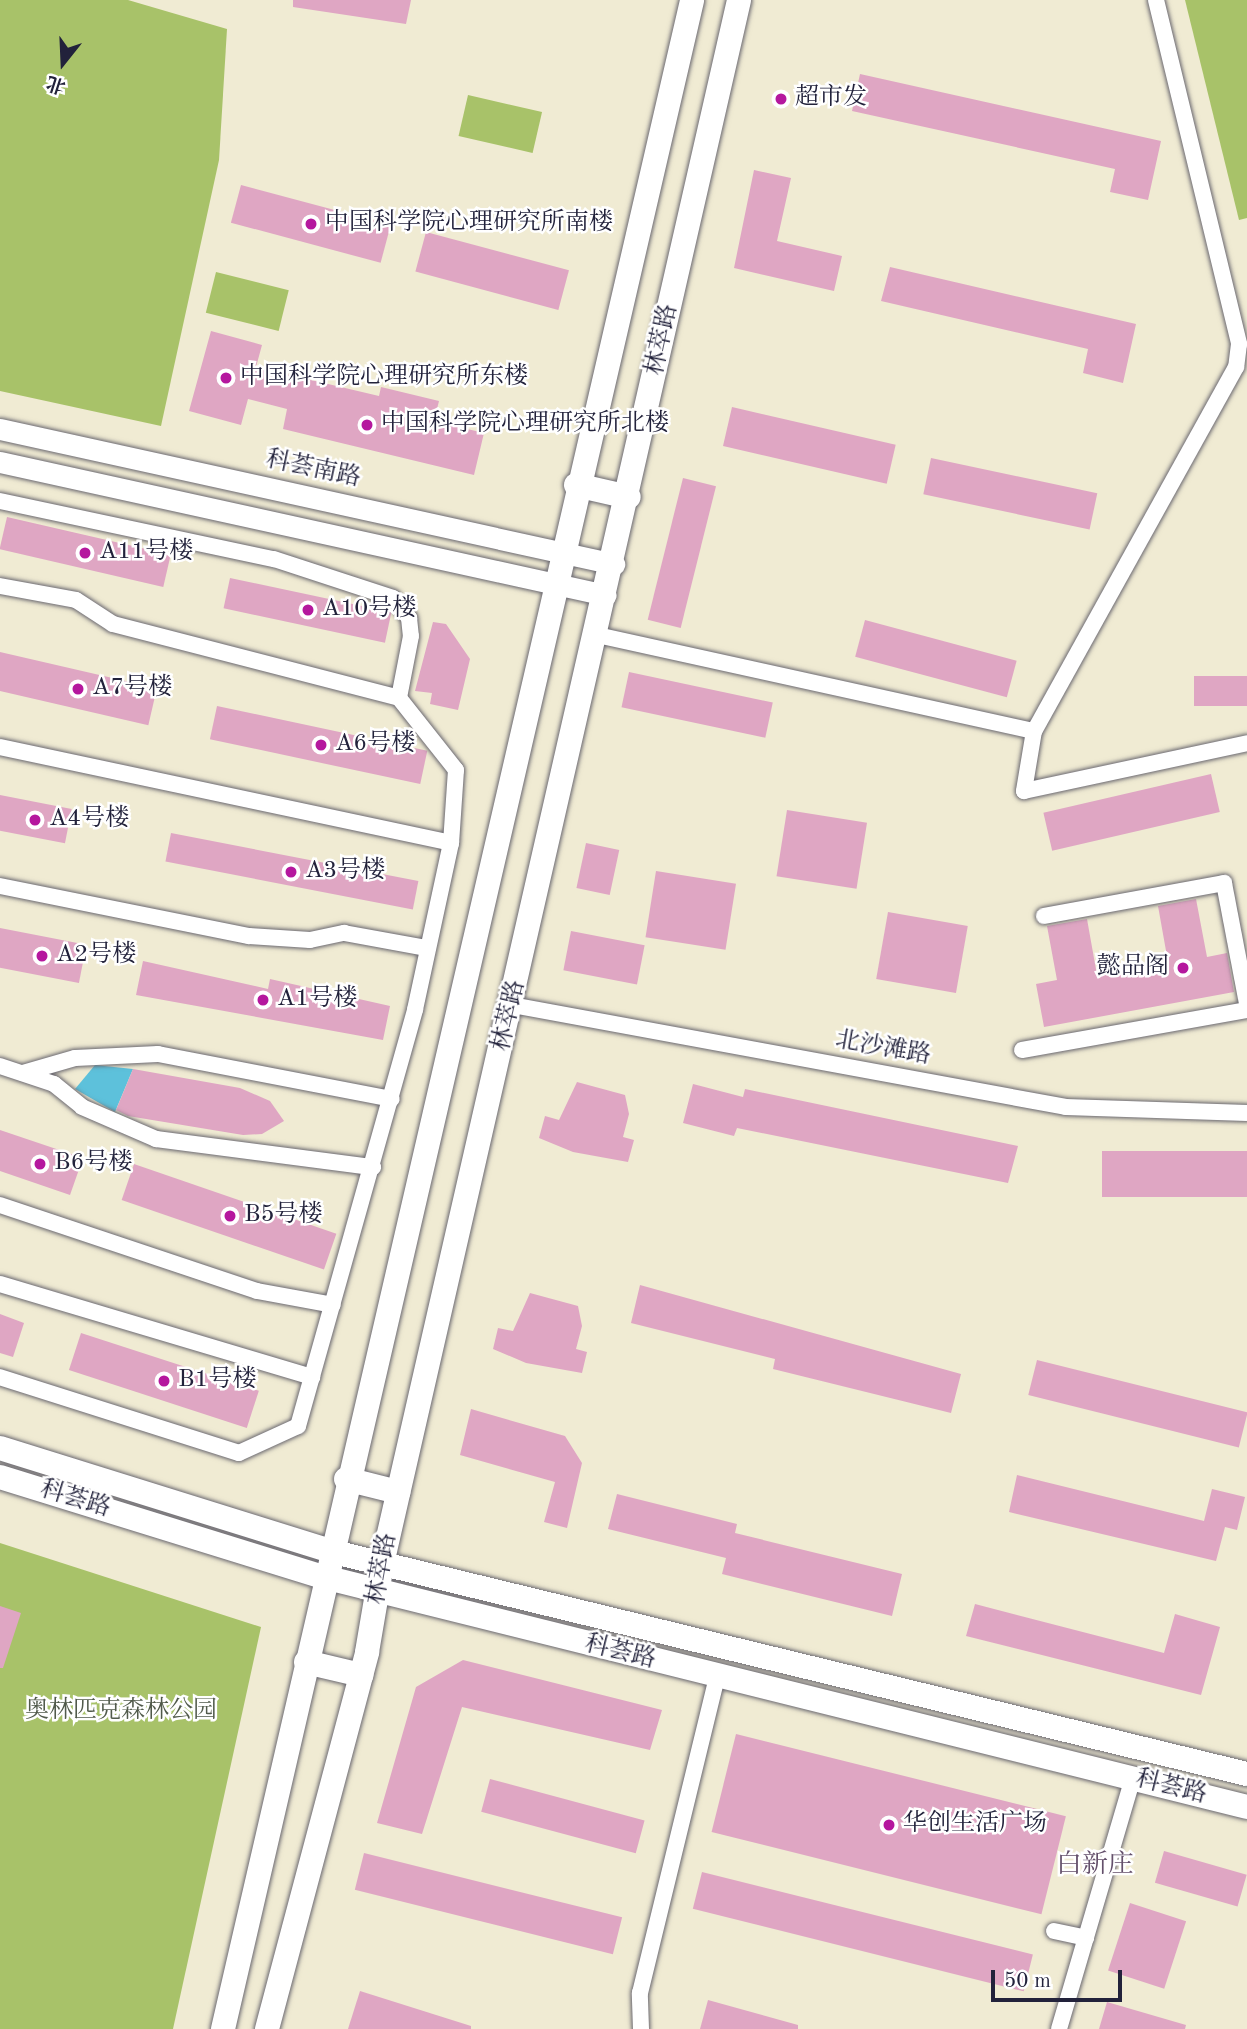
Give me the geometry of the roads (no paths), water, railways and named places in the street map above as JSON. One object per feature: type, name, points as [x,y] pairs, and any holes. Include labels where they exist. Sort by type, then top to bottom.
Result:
[{"type":"main road","name":"林萃路","points":[[223,2029],[346,1479],[560,551],[692,0]]},
{"type":"main road","name":"林萃路","points":[[267,2029],[361,1675],[398,1492],[614,564],[738,0]]},
{"type":"main road","points":[[576,485],[629,497]]},
{"type":"main road","name":"科荟路","points":[[0,1448],[330,1551],[1247,1774]]},
{"type":"main road","name":"科荟路","points":[[0,1477],[379,1592],[717,1678],[1133,1777],[1247,1807]]},
{"type":"main road","points":[[346,1479],[398,1492]]},
{"type":"main road","points":[[306,1662],[361,1675]]},
{"type":"street","points":[[1156,0],[1242,354],[1034,731],[1024,791],[1247,743]]},
{"type":"street","name":"科荟南路","points":[[0,429],[614,564]]},
{"type":"street","points":[[0,462],[606,595]]},
{"type":"street","points":[[0,500],[274,559],[393,598],[409,618],[411,636],[399,698]]},
{"type":"street","points":[[0,586],[76,600],[113,624],[399,698],[456,770],[451,843],[392,1099],[298,1426],[239,1452],[0,1377]]},
{"type":"street","points":[[597,635],[1034,731]]},
{"type":"street","points":[[0,747],[451,843]]},
{"type":"street","points":[[1044,916],[1224,883],[1247,1004]]},
{"type":"street","points":[[0,886],[249,936],[310,940],[344,933],[426,948]]},
{"type":"street","name":"北沙滩路","points":[[512,1005],[1066,1107],[1247,1113]]},
{"type":"street","points":[[1022,1050],[1247,1010]]},
{"type":"street","points":[[22,1074],[75,1058],[158,1054],[392,1099]]},
{"type":"street","points":[[0,1066],[156,1139],[373,1167]]},
{"type":"street","points":[[0,1205],[257,1291],[334,1305]]},
{"type":"street","points":[[0,1284],[312,1377]]},
{"type":"street","points":[[641,2029],[640,1993],[717,1678]]},
{"type":"street","points":[[1059,2029],[1133,1777]]},
{"type":"street","points":[[1054,1931],[1086,1938]]},
{"type":"water","points":[[95,1065],[133,1069],[115,1112],[75,1089]]},
{"type":"place","name":"超市发","points":[[781,99]]},
{"type":"place","name":"中国科学院心理研究所南楼","points":[[311,224]]},
{"type":"place","name":"中国科学院心理研究所东楼","points":[[226,378]]},
{"type":"place","name":"中国科学院心理研究所北楼","points":[[367,425]]},
{"type":"place","name":"A11号楼","points":[[85,553]]},
{"type":"place","name":"A10号楼","points":[[308,610]]},
{"type":"place","name":"A7号楼","points":[[78,689]]},
{"type":"place","name":"A6号楼","points":[[321,745]]},
{"type":"place","name":"A4号楼","points":[[35,820]]},
{"type":"place","name":"A3号楼","points":[[291,872]]},
{"type":"place","name":"A2号楼","points":[[42,956]]},
{"type":"place","name":"懿品阁","points":[[1183,968]]},
{"type":"place","name":"A1号楼","points":[[263,1000]]},
{"type":"place","name":"B6号楼","points":[[40,1164]]},
{"type":"place","name":"B5号楼","points":[[230,1216]]},
{"type":"place","name":"B1号楼","points":[[164,1381]]},
{"type":"place","name":"华创生活广场","points":[[889,1825]]},
{"type":"district","name":"白新庄","points":[[1095,1866]]},
{"type":"park label","name":"奥林匹克森林公园","points":[[121,1712]]}]
